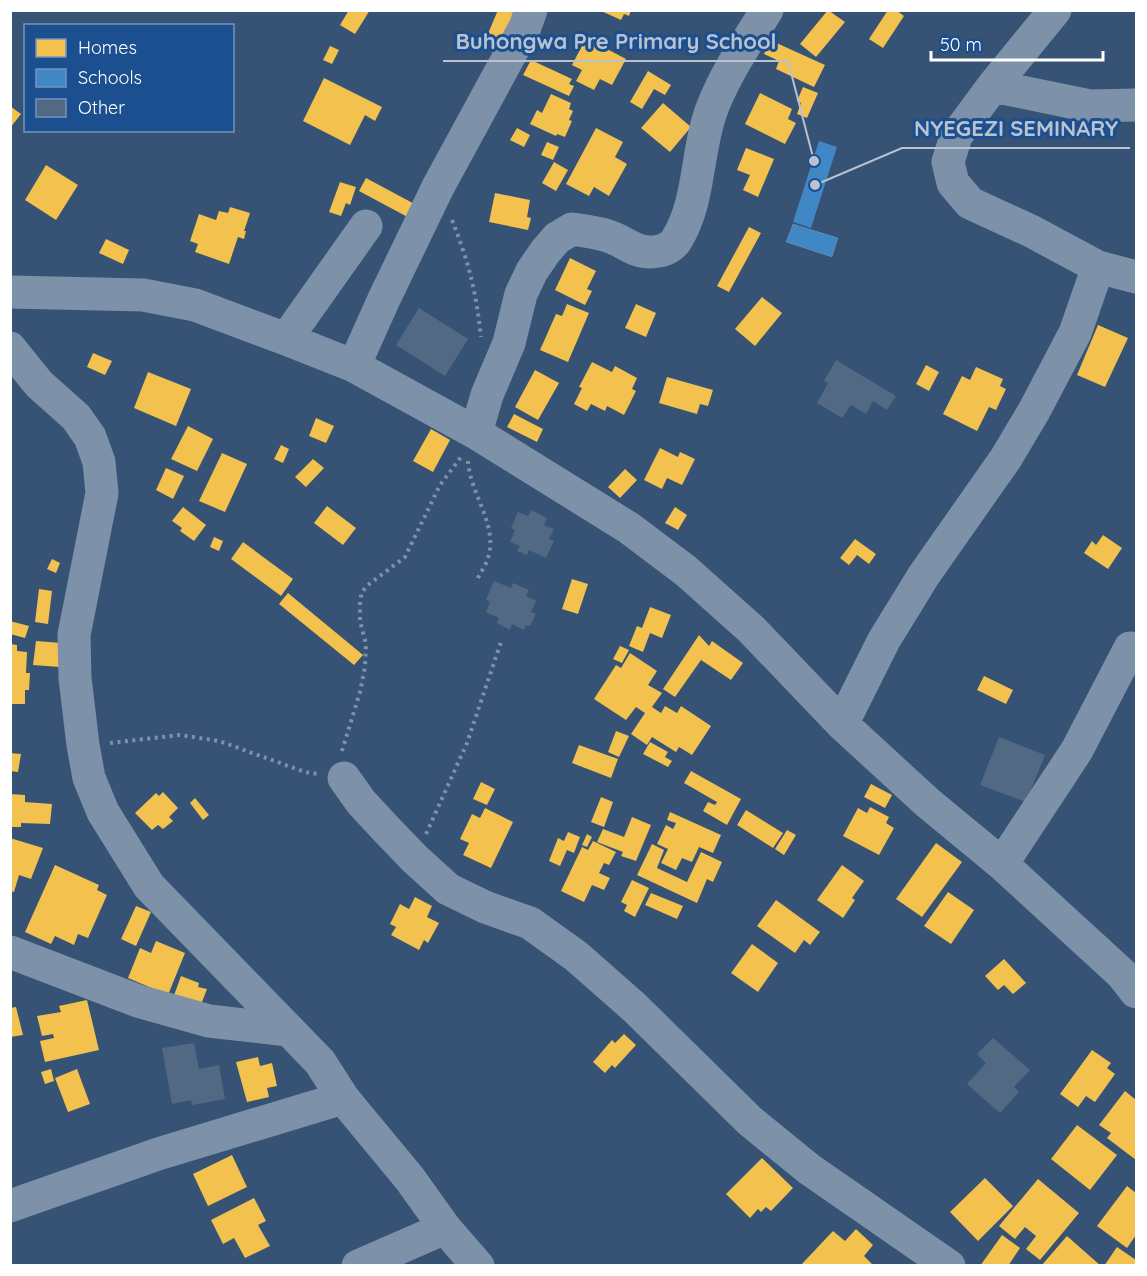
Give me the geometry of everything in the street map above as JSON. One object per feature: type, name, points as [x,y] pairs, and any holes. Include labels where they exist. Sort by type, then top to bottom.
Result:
[{"type":"street","points":[[354,366],[438,187],[520,37],[531,10]]},
{"type":"street","points":[[473,436],[509,343],[521,294],[532,271],[557,238],[572,229],[590,231],[609,236],[633,249],[647,252],[667,249],[676,241],[687,218],[712,108],[733,63],[768,10]]},
{"type":"street","points":[[1055,10],[956,136],[948,162],[953,183],[970,203],[1031,231],[1098,267],[1137,277]]},
{"type":"street","points":[[993,86],[1090,106],[1137,105]]},
{"type":"street","points":[[286,339],[366,226]]},
{"type":"street","points":[[842,724],[890,631],[931,565],[1006,458],[1034,411],[1075,333],[1098,267]]},
{"type":"street","points":[[10,292],[143,296],[195,305],[286,339],[354,366],[629,528],[686,572],[751,629],[842,724],[928,803],[1002,864],[1122,974],[1137,992]]},
{"type":"street","points":[[10,348],[39,384],[76,417],[90,437],[99,462],[102,493],[74,635],[75,678],[82,746],[89,778],[103,812],[149,886],[320,1062],[343,1098],[410,1179],[445,1228],[478,1266]]},
{"type":"street","points":[[1002,864],[1077,750],[1130,648]]},
{"type":"street","points":[[344,778],[361,802],[415,859],[448,889],[485,907],[530,924],[576,956],[634,1008],[750,1121],[809,1169],[949,1266]]},
{"type":"street","points":[[10,952],[138,1001],[199,1018],[288,1030]]},
{"type":"street","points":[[10,1206],[169,1150],[343,1098]]},
{"type":"street","points":[[358,1266],[445,1228]]},
{"type":"path","points":[[438,187],[467,257],[476,294],[481,339]]},
{"type":"path","points":[[473,436],[468,462],[471,477],[486,517],[490,547],[487,561],[476,582]]},
{"type":"path","points":[[82,746],[180,735],[219,741],[305,772],[344,778],[342,750],[365,668],[366,644],[360,621],[362,592],[405,557],[440,485],[473,436]]},
{"type":"path","points":[[415,859],[467,743],[502,639]]},
{"type":"building: Homes","points":[[349,10],[370,10],[355,34],[340,25]]},
{"type":"building: Homes","points":[[498,10],[523,10],[509,45],[487,36]]},
{"type":"building: Homes","points":[[599,10],[631,10],[629,16],[624,14],[621,20]]},
{"type":"building: Homes","points":[[828,10],[845,22],[816,57],[800,44]]},
{"type":"building: Homes","points":[[888,10],[896,10],[904,16],[883,48],[869,39]]},
{"type":"building: Homes","points":[[586,38],[626,59],[612,85],[600,79],[594,90],[576,81],[582,70],[572,65]]},
{"type":"building: Homes","points":[[770,40],[825,65],[814,87],[776,69],[779,61],[764,54]]},
{"type":"building: Homes","points":[[330,46],[339,50],[332,64],[323,60]]},
{"type":"building: Homes","points":[[531,60],[572,79],[569,84],[574,86],[569,96],[523,75]]},
{"type":"building: Homes","points":[[648,71],[671,85],[665,95],[654,89],[642,109],[630,102]]},
{"type":"building: Homes","points":[[324,78],[382,107],[375,121],[365,115],[350,145],[303,121]]},
{"type":"building: Homes","points":[[803,87],[818,93],[807,118],[797,114],[801,103],[797,101]]},
{"type":"building: Homes","points":[[760,93],[792,109],[788,119],[796,123],[785,144],[745,124]]},
{"type":"building: Homes","points":[[551,94],[571,103],[569,109],[573,111],[569,120],[572,121],[565,137],[557,134],[556,136],[530,124],[537,110],[542,113]]},
{"type":"building: Homes","points":[[663,103],[691,127],[670,152],[641,128]]},
{"type":"building: Homes","points":[[10,106],[21,114],[10,128]]},
{"type":"building: Homes","points":[[517,128],[530,135],[524,147],[510,140]]},
{"type":"building: Homes","points":[[596,128],[623,142],[615,157],[627,164],[609,196],[594,187],[589,196],[566,184]]},
{"type":"building: Homes","points":[[547,142],[559,147],[553,160],[541,155]]},
{"type":"building: Homes","points":[[746,148],[774,159],[758,197],[743,190],[750,175],[737,170]]},
{"type":"building: Homes","points":[[554,162],[568,170],[556,191],[542,183]]},
{"type":"building: Homes","points":[[46,165],[78,185],[56,220],[25,200]]},
{"type":"building: Homes","points":[[366,178],[422,208],[415,221],[359,191]]},
{"type":"building: Homes","points":[[340,182],[356,187],[350,205],[346,203],[341,216],[329,212]]},
{"type":"building: Homes","points":[[495,193],[530,200],[527,217],[531,218],[528,230],[489,222]]},
{"type":"building: Homes","points":[[230,207],[250,213],[244,239],[238,237],[229,264],[195,252],[198,244],[190,241],[199,214],[216,220],[219,211],[228,213]]},
{"type":"building: Homes","points":[[793,224],[838,238],[832,257],[786,242]]},
{"type":"building: Homes","points":[[749,227],[761,233],[729,292],[717,286]]},
{"type":"building: Homes","points":[[106,239],[129,250],[123,264],[99,253]]},
{"type":"building: Homes","points":[[570,258],[596,271],[587,289],[592,291],[585,305],[555,290]]},
{"type":"building: Homes","points":[[762,297],[782,313],[755,346],[735,329]]},
{"type":"building: Homes","points":[[567,304],[589,313],[568,362],[540,350],[556,314],[562,316]]},
{"type":"building: Homes","points":[[636,304],[656,313],[646,337],[625,328]]},
{"type":"building: Homes","points":[[1098,325],[1128,338],[1105,387],[1077,375]]},
{"type":"building: Homes","points":[[93,353],[112,361],[105,375],[87,367]]},
{"type":"building: Homes","points":[[592,362],[612,372],[615,366],[637,378],[632,389],[636,391],[624,415],[607,406],[605,411],[591,404],[587,411],[574,404],[582,388],[579,387]]},
{"type":"building: Homes","points":[[926,365],[939,372],[929,391],[916,384]]},
{"type":"building: Homes","points":[[976,367],[1003,379],[1000,386],[1006,389],[996,410],[989,407],[977,431],[943,414],[962,376],[970,380]]},
{"type":"building: Homes","points":[[535,370],[559,383],[538,420],[515,407]]},
{"type":"building: Homes","points":[[148,372],[191,389],[176,426],[134,408]]},
{"type":"building: Homes","points":[[667,377],[713,390],[708,406],[700,404],[697,414],[659,403]]},
{"type":"building: Homes","points":[[514,414],[543,429],[537,442],[507,427]]},
{"type":"building: Homes","points":[[316,418],[334,426],[326,443],[309,436]]},
{"type":"building: Homes","points":[[188,426],[213,439],[197,471],[171,459]]},
{"type":"building: Homes","points":[[431,429],[450,440],[433,472],[413,461]]},
{"type":"building: Homes","points":[[281,445],[289,449],[283,463],[274,459]]},
{"type":"building: Homes","points":[[660,448],[678,457],[680,452],[695,459],[682,485],[667,478],[662,489],[644,480]]},
{"type":"building: Homes","points":[[222,453],[247,464],[225,512],[199,501]]},
{"type":"building: Homes","points":[[313,459],[324,468],[306,487],[295,477]]},
{"type":"building: Homes","points":[[166,468],[184,476],[173,499],[156,490]]},
{"type":"building: Homes","points":[[625,469],[637,480],[620,498],[608,487]]},
{"type":"building: Homes","points":[[327,506],[356,528],[343,545],[314,523]]},
{"type":"building: Homes","points":[[183,507],[206,525],[194,541],[180,531],[182,528],[172,521]]},
{"type":"building: Homes","points":[[675,507],[687,515],[678,530],[665,523]]},
{"type":"building: Homes","points":[[1103,535],[1122,548],[1108,569],[1084,553],[1092,541],[1096,545]]},
{"type":"building: Homes","points":[[214,537],[223,541],[219,551],[210,547]]},
{"type":"building: Homes","points":[[855,539],[876,554],[869,564],[857,555],[849,565],[840,558]]},
{"type":"building: Homes","points":[[243,542],[293,579],[281,596],[231,559]]},
{"type":"building: Homes","points":[[52,559],[60,563],[56,573],[47,569]]},
{"type":"building: Homes","points":[[572,579],[588,584],[578,614],[562,609]]},
{"type":"building: Homes","points":[[39,589],[52,591],[48,624],[35,622]]},
{"type":"building: Homes","points":[[288,593],[363,655],[354,665],[279,604]]},
{"type":"building: Homes","points":[[650,607],[671,615],[662,638],[650,633],[643,652],[629,646],[637,626],[642,628]]},
{"type":"building: Homes","points":[[10,621],[29,626],[25,638],[10,634]]},
{"type":"building: Homes","points":[[699,635],[709,646],[712,641],[743,663],[731,680],[701,660],[675,697],[663,689]]},
{"type":"building: Homes","points":[[36,641],[62,643],[60,667],[33,665]]},
{"type":"building: Homes","points":[[10,644],[17,645],[17,651],[27,652],[26,673],[30,673],[29,690],[25,690],[25,704],[10,704]]},
{"type":"building: Homes","points":[[620,646],[629,650],[622,663],[613,659]]},
{"type":"building: Homes","points":[[630,653],[657,671],[648,685],[662,693],[652,707],[661,713],[665,706],[677,713],[681,706],[711,726],[692,755],[679,747],[676,752],[652,737],[647,745],[631,734],[645,713],[636,707],[626,720],[594,699],[616,665],[621,668]]},
{"type":"building: Homes","points":[[984,676],[1013,690],[1006,704],[977,690]]},
{"type":"building: Homes","points":[[616,731],[629,736],[619,757],[608,752]]},
{"type":"building: Homes","points":[[650,742],[668,752],[665,757],[672,761],[668,767],[643,754]]},
{"type":"building: Homes","points":[[579,745],[618,759],[611,778],[572,763]]},
{"type":"building: Homes","points":[[10,753],[21,754],[18,772],[10,771]]},
{"type":"building: Homes","points":[[691,771],[741,799],[727,825],[703,811],[708,802],[715,805],[717,802],[684,783]]},
{"type":"building: Homes","points":[[481,782],[495,789],[487,805],[473,799]]},
{"type":"building: Homes","points":[[871,784],[892,795],[885,808],[864,797]]},
{"type":"building: Homes","points":[[163,792],[178,808],[169,817],[173,821],[163,829],[158,825],[152,830],[135,813],[156,793],[159,796]]},
{"type":"building: Homes","points":[[10,794],[25,795],[25,802],[52,804],[50,824],[21,823],[21,827],[10,827]]},
{"type":"building: Homes","points":[[601,797],[613,802],[604,827],[591,822]]},
{"type":"building: Homes","points":[[195,798],[209,815],[203,820],[190,803]]},
{"type":"building: Homes","points":[[870,807],[889,817],[886,823],[894,828],[879,855],[843,836],[858,808],[867,813]]},
{"type":"building: Homes","points":[[485,808],[513,822],[491,868],[463,855],[469,843],[460,839],[472,814],[480,818]]},
{"type":"building: Homes","points":[[746,810],[783,833],[773,848],[737,825]]},
{"type":"building: Homes","points":[[670,812],[721,835],[713,853],[699,847],[692,862],[682,858],[676,870],[661,863],[668,849],[657,844],[666,825],[673,829],[676,823],[667,820]]},
{"type":"building: Homes","points":[[632,817],[651,825],[636,861],[621,856],[623,852],[597,842],[603,829],[624,837]]},
{"type":"building: Homes","points":[[787,830],[796,835],[784,855],[775,849]]},
{"type":"building: Homes","points":[[568,832],[580,837],[574,853],[567,850],[560,866],[549,861],[558,838],[564,841]]},
{"type":"building: Homes","points":[[587,834],[592,837],[587,847],[582,845]]},
{"type":"building: Homes","points":[[10,838],[43,848],[31,879],[19,875],[14,892],[10,891]]},
{"type":"building: Homes","points":[[593,841],[616,852],[609,865],[604,863],[599,873],[610,878],[604,890],[592,885],[584,902],[561,891],[582,847],[588,850]]},
{"type":"building: Homes","points":[[936,843],[962,862],[922,917],[896,899]]},
{"type":"building: Homes","points":[[652,844],[664,850],[657,868],[687,882],[701,852],[722,862],[713,882],[707,879],[697,903],[637,875]]},
{"type":"building: Homes","points":[[55,865],[99,885],[97,890],[107,895],[88,938],[78,934],[74,945],[55,936],[51,944],[25,932]]},
{"type":"building: Homes","points":[[842,865],[864,881],[852,898],[855,900],[843,918],[817,900]]},
{"type":"building: Homes","points":[[632,880],[649,888],[635,917],[624,911],[627,905],[621,902]]},
{"type":"building: Homes","points":[[948,892],[974,910],[951,944],[924,926]]},
{"type":"building: Homes","points":[[651,893],[683,906],[677,919],[645,905]]},
{"type":"building: Homes","points":[[415,897],[432,906],[427,917],[439,923],[428,943],[424,940],[419,950],[391,935],[396,927],[390,924],[400,904],[409,909]]},
{"type":"building: Homes","points":[[776,900],[820,932],[810,945],[804,940],[795,953],[757,926]]},
{"type":"building: Homes","points":[[136,906],[151,912],[136,946],[121,939]]},
{"type":"building: Homes","points":[[156,941],[185,953],[168,995],[128,978],[140,948],[151,953]]},
{"type":"building: Homes","points":[[752,944],[778,963],[758,992],[731,973]]},
{"type":"building: Homes","points":[[1004,959],[1026,983],[1013,994],[1004,985],[998,990],[985,976]]},
{"type":"building: Homes","points":[[181,976],[199,983],[198,987],[207,989],[200,1007],[173,998]]},
{"type":"building: Homes","points":[[87,1000],[99,1050],[45,1062],[40,1041],[54,1038],[53,1034],[42,1036],[37,1016],[61,1012],[59,1006]]},
{"type":"building: Homes","points":[[16,1007],[23,1035],[10,1037],[10,1008]]},
{"type":"building: Homes","points":[[624,1034],[636,1045],[615,1068],[612,1065],[605,1073],[593,1062],[612,1040],[615,1043]]},
{"type":"building: Homes","points":[[1092,1050],[1111,1063],[1107,1068],[1115,1074],[1095,1102],[1086,1096],[1078,1107],[1060,1094]]},
{"type":"building: Homes","points":[[258,1057],[260,1066],[272,1063],[277,1086],[267,1088],[269,1097],[247,1102],[236,1062]]},
{"type":"building: Homes","points":[[51,1069],[54,1081],[45,1084],[41,1072]]},
{"type":"building: Homes","points":[[77,1069],[90,1104],[68,1112],[55,1078]]},
{"type":"building: Homes","points":[[1125,1091],[1136,1100],[1136,1160],[1107,1138],[1111,1133],[1099,1125]]},
{"type":"building: Homes","points":[[1077,1125],[1117,1155],[1090,1190],[1051,1159]]},
{"type":"building: Homes","points":[[232,1155],[247,1187],[208,1206],[193,1174]]},
{"type":"building: Homes","points":[[762,1158],[793,1188],[771,1211],[766,1207],[761,1212],[758,1209],[750,1218],[726,1194]]},
{"type":"building: Homes","points":[[985,1178],[1013,1206],[978,1241],[950,1212]]},
{"type":"building: Homes","points":[[1038,1179],[1079,1213],[1040,1260],[1026,1249],[1036,1236],[1025,1227],[1015,1239],[999,1226]]},
{"type":"building: Homes","points":[[1127,1186],[1136,1193],[1136,1235],[1127,1248],[1097,1226]]},
{"type":"building: Homes","points":[[254,1198],[266,1221],[258,1225],[270,1246],[245,1258],[234,1238],[223,1244],[211,1220]]},
{"type":"building: Homes","points":[[856,1229],[873,1245],[864,1256],[874,1266],[800,1266],[833,1231],[845,1241]]},
{"type":"building: Homes","points":[[1002,1235],[1020,1248],[1008,1266],[980,1266]]},
{"type":"building: Homes","points":[[1067,1236],[1101,1266],[1041,1266]]},
{"type":"building: Homes","points":[[1117,1247],[1136,1260],[1136,1266],[1104,1266]]},
{"type":"building: Schools","points":[[819,141],[837,147],[811,228],[793,222]]},
{"type":"building: Schools","points":[[793,224],[838,238],[832,257],[786,242]]},
{"type":"building: Other","points":[[419,308],[468,339],[445,376],[396,345]]},
{"type":"building: Other","points":[[836,360],[896,396],[887,410],[873,401],[866,414],[851,405],[842,418],[817,403],[828,383],[824,381]]},
{"type":"building: Other","points":[[531,510],[547,518],[544,525],[554,529],[549,539],[554,541],[546,558],[529,550],[527,555],[517,551],[520,546],[510,542],[515,530],[511,528],[518,512],[528,516]]},
{"type":"building: Other","points":[[494,581],[511,588],[513,583],[529,590],[526,596],[536,601],[531,612],[536,614],[530,626],[526,625],[524,630],[512,624],[510,630],[497,623],[499,618],[486,612],[490,602],[486,600]]},
{"type":"building: Other","points":[[999,737],[1045,755],[1026,802],[980,785]]},
{"type":"building: Other","points":[[993,1038],[1030,1070],[1014,1087],[1019,1092],[1000,1113],[967,1084],[986,1063],[977,1054]]},
{"type":"building: Other","points":[[194,1043],[199,1069],[219,1065],[225,1099],[192,1105],[191,1100],[172,1104],[162,1048]]},
{"type":"place","name":"Buhongwa Pre Primary School","points":[[814,161]]},
{"type":"place","name":"NYEGEZI SEMINARY","points":[[815,185]]}]
